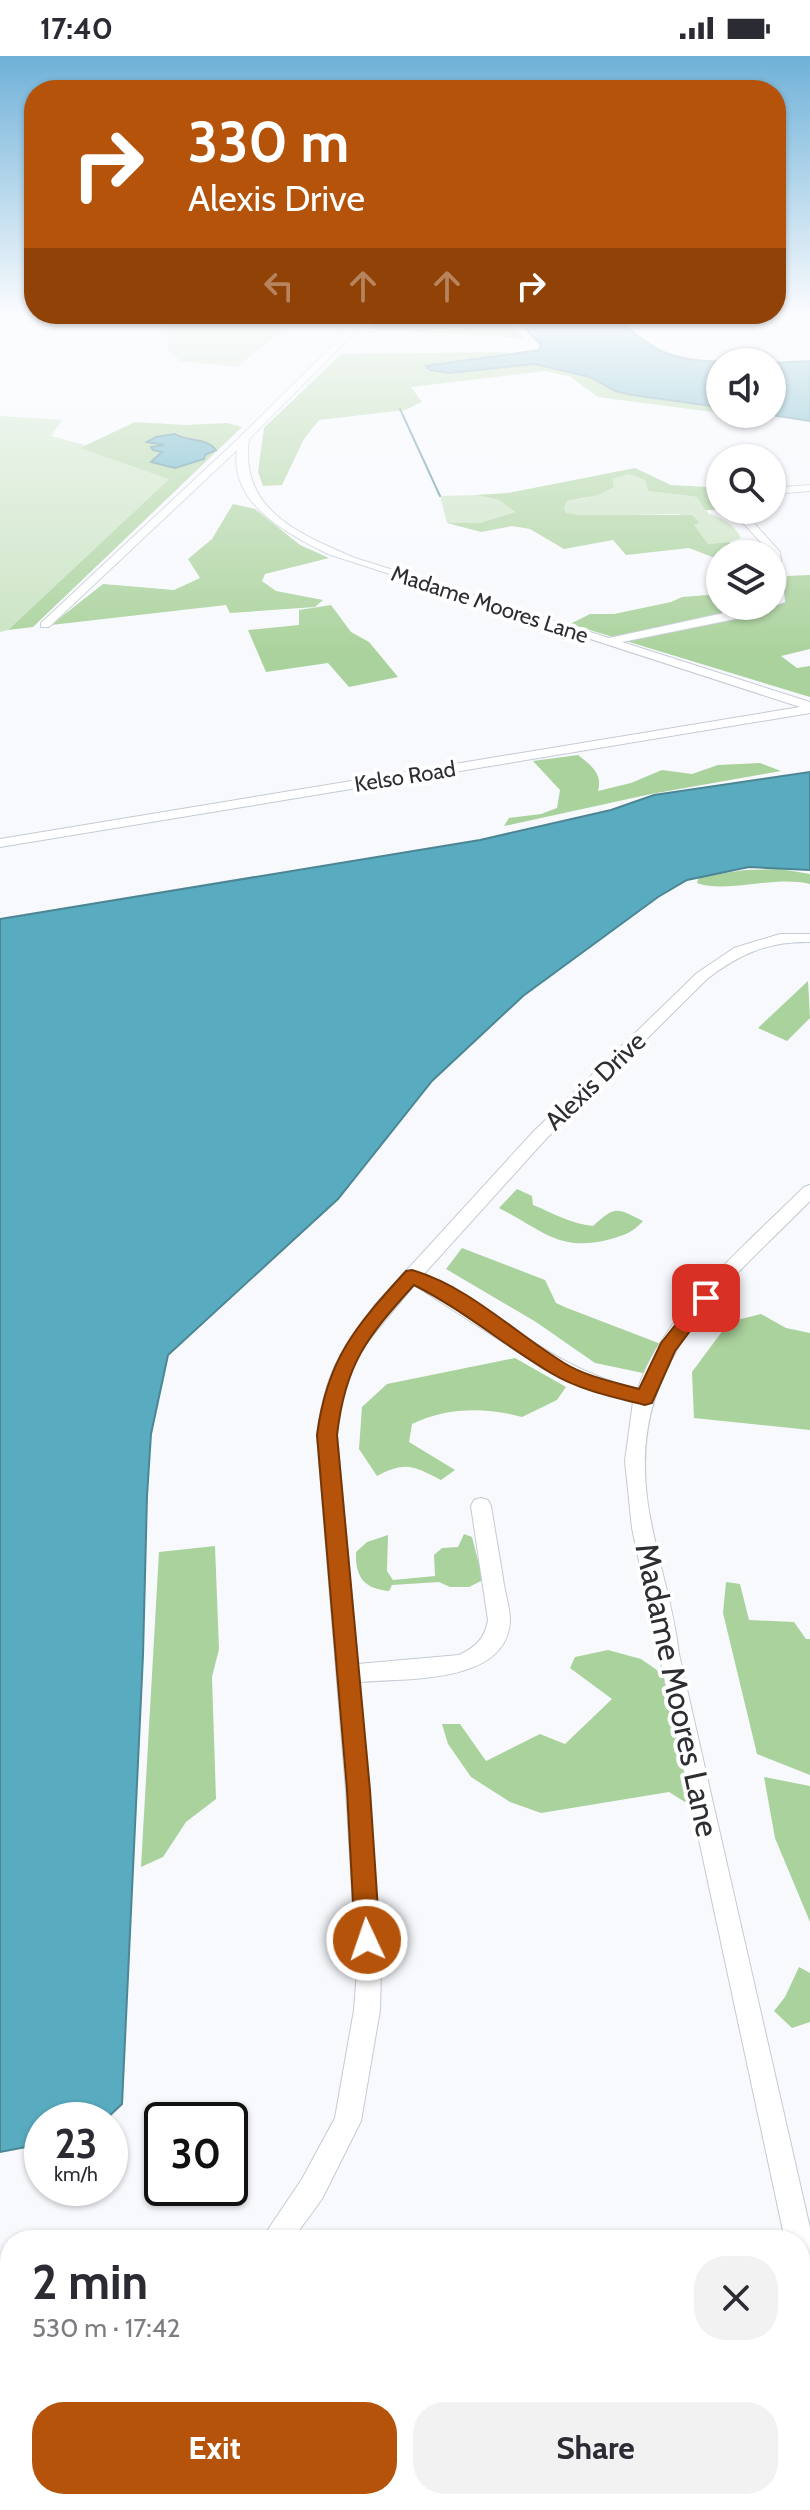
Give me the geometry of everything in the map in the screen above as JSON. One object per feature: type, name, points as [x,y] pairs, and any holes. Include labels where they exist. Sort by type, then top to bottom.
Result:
[{"type":"street","points":[[45,625],[254,429]]},
{"type":"street","name":"Madame Moores Lane","points":[[247,435],[242,473],[247,488],[273,517],[305,539],[351,560],[810,707]]},
{"type":"street","points":[[786,490],[810,488]]},
{"type":"street","points":[[749,524],[764,540]]},
{"type":"street","points":[[607,642],[627,635],[711,620]]},
{"type":"street","name":"Kelso Road","points":[[0,843],[810,707]]},
{"type":"street","name":"Alexis Drive","points":[[282,2230],[312,2189],[348,2121],[363,2049],[369,1970],[348,1674],[331,1498],[328,1414],[338,1376],[346,1359],[380,1311],[539,1136],[702,976],[723,959],[748,946],[810,938]]},
{"type":"street","name":"Madame Moores Lane","points":[[796,2230],[638,1507],[636,1472],[640,1411],[667,1348],[686,1322],[810,1191]]},
{"type":"street","points":[[412,1276],[455,1298],[559,1369],[601,1387],[645,1398]]},
{"type":"street","points":[[348,1674],[459,1664],[490,1647],[497,1638],[499,1620],[481,1506]]},
{"type":"green space","points":[[0,429],[56,429],[51,436],[85,445],[81,447],[170,478],[8,630],[0,632]]},
{"type":"green space","points":[[121,429],[240,429],[33,627],[8,630],[169,479],[80,448]]},
{"type":"green space","points":[[264,429],[312,429],[282,485],[263,486],[258,472]]},
{"type":"green space","points":[[635,468],[671,485],[706,487],[705,510],[697,497],[648,491],[645,480],[629,474],[612,479],[614,487],[598,495],[567,501],[564,508],[566,513],[580,515],[692,515],[699,522],[694,525],[706,541],[706,555],[689,548],[626,555],[613,540],[564,549],[530,529],[512,526],[481,532],[447,523],[479,523],[515,512],[499,500],[475,495],[508,493]]},
{"type":"green space","points":[[629,474],[645,480],[648,491],[697,497],[706,510],[706,524],[730,524],[741,538],[706,541],[679,514],[580,516],[566,513],[563,508],[567,501],[585,498],[612,483],[611,479]]},
{"type":"green space","points":[[475,495],[499,500],[515,512],[479,523],[447,523],[440,496]]},
{"type":"green space","points":[[233,504],[255,509],[300,545],[329,558],[265,574],[262,581],[276,591],[323,600],[315,607],[230,613],[226,605],[51,625],[103,584],[174,590],[200,578],[188,559],[212,539]]},
{"type":"green space","points":[[810,575],[810,649],[781,656],[797,668],[810,666],[810,697],[570,624],[590,614],[614,614],[682,597],[706,595],[706,620],[786,620],[787,576]]},
{"type":"green space","points":[[331,605],[351,632],[369,642],[398,677],[349,687],[328,663],[266,672],[248,630],[299,625],[299,610]]},
{"type":"green space","points":[[578,755],[597,775],[598,791],[631,783],[662,770],[692,774],[718,765],[760,763],[781,771],[651,794],[504,826],[509,818],[541,814],[557,808],[560,790],[533,761]]},
{"type":"green space","points":[[780,869],[810,874],[810,884],[781,882],[723,887],[697,883],[699,877],[745,870]]},
{"type":"green space","points":[[808,981],[810,1018],[787,1041],[758,1028]]},
{"type":"green space","points":[[517,1189],[532,1196],[533,1205],[577,1223],[593,1226],[616,1211],[643,1221],[628,1233],[611,1239],[593,1243],[564,1241],[499,1208]]},
{"type":"green space","points":[[462,1248],[545,1280],[556,1303],[661,1344],[643,1373],[595,1363],[536,1322],[446,1269]]},
{"type":"green space","points":[[761,1314],[786,1328],[810,1333],[810,1430],[694,1418],[692,1372],[729,1322]]},
{"type":"green space","points":[[515,1358],[566,1387],[557,1400],[522,1417],[494,1411],[466,1410],[425,1418],[412,1424],[409,1442],[455,1470],[441,1480],[409,1467],[395,1468],[377,1476],[359,1449],[362,1407],[387,1384]]},
{"type":"green space","points":[[464,1534],[472,1537],[483,1580],[469,1587],[450,1587],[439,1582],[392,1585],[389,1591],[373,1588],[359,1575],[356,1552],[367,1542],[388,1535],[387,1571],[393,1580],[435,1576],[434,1555],[442,1548],[458,1547]]},
{"type":"green space","points":[[215,1546],[219,1649],[212,1677],[216,1799],[186,1822],[163,1857],[141,1867],[159,1552]]},
{"type":"green space","points":[[726,1582],[740,1584],[749,1620],[794,1622],[806,1639],[810,1639],[810,1775],[757,1754],[723,1613]]},
{"type":"green space","points":[[608,1650],[641,1659],[664,1675],[693,1807],[669,1792],[541,1813],[510,1802],[471,1777],[448,1744],[442,1724],[460,1724],[486,1761],[540,1734],[565,1744],[612,1699],[570,1668],[575,1657]]},
{"type":"green space","points":[[764,1777],[810,1786],[810,1922],[775,1838]]},
{"type":"green space","points":[[799,1967],[810,1973],[810,2022],[792,2028],[774,2011],[785,1997]]},
{"type":"water","points":[[175,434],[207,443],[216,450],[205,455],[204,459],[175,468],[151,462],[162,452],[151,447],[164,445],[147,442]]},
{"type":"water","points":[[810,772],[810,870],[749,867],[687,880],[658,897],[523,996],[432,1081],[338,1199],[168,1355],[151,1434],[147,1496],[143,1655],[122,2102],[24,2102],[24,2147],[0,2152],[0,919],[480,840],[611,810],[654,795]]},
{"type":"waterway","points":[[409,429],[440,496]]},
{"type":"route","points":[[367,1940],[358,1790],[327,1435],[332,1395],[346,1359],[380,1311],[412,1276],[455,1298],[559,1369],[590,1383],[645,1398],[667,1348],[706,1298]]}]
